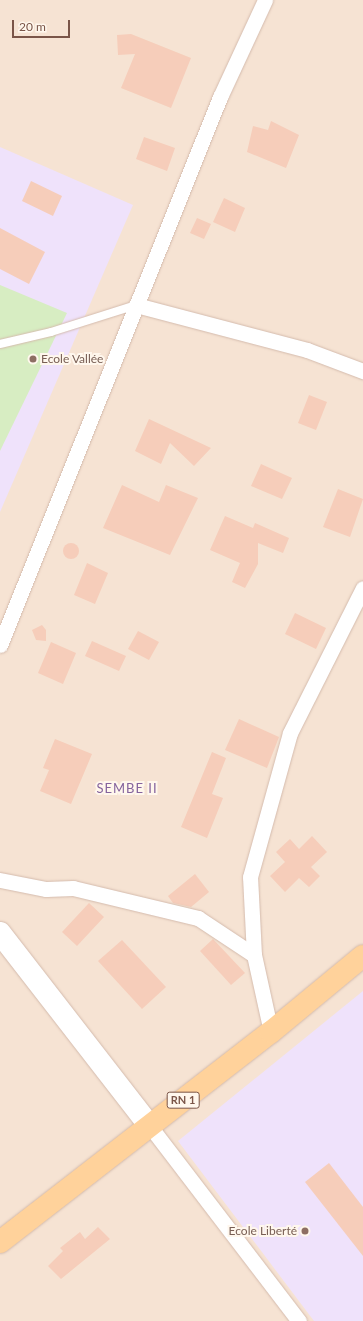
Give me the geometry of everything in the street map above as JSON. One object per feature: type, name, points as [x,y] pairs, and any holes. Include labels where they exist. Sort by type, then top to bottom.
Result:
[{"type":"main road","points":[[0,933],[149,1125]]},
{"type":"main road","name":"RN 1","points":[[1,1239],[271,1032],[363,956]]},
{"type":"street","points":[[0,645],[220,97],[265,0]]},
{"type":"street","points":[[136,305],[307,350],[363,371]]},
{"type":"street","points":[[271,1032],[254,955],[250,877],[290,733],[363,588]]},
{"type":"street","points":[[0,880],[46,889],[73,888],[198,918],[254,955]]},
{"type":"street","points":[[149,1125],[300,1321]]},
{"type":"lane","points":[[0,344],[51,332],[136,305]]},
{"type":"shaded area","points":[[0,0],[363,0],[363,1321],[0,1321]]},
{"type":"shaded area","name":"Ecole Vallée","points":[[0,147],[133,205],[0,512]]},
{"type":"shaded area","name":"Ecole Liberté","points":[[363,991],[363,1321],[314,1321],[178,1141]]},
{"type":"green space","points":[[0,285],[67,313],[0,451]]},
{"type":"building","points":[[131,34],[191,58],[171,108],[121,88],[135,54],[118,55],[117,35]]},
{"type":"building","points":[[271,121],[299,135],[286,168],[247,152],[253,126],[268,130]]},
{"type":"building","points":[[144,137],[175,148],[167,171],[136,159]]},
{"type":"building","points":[[31,181],[62,196],[53,216],[22,201]]},
{"type":"building","points":[[224,198],[245,208],[235,232],[213,222]]},
{"type":"building","points":[[197,218],[211,224],[204,239],[190,233]]},
{"type":"building","points":[[0,228],[45,252],[29,284],[0,269]]},
{"type":"building","points":[[309,395],[327,402],[316,430],[298,423]]},
{"type":"building","points":[[149,419],[211,448],[194,466],[170,443],[161,464],[135,451]]},
{"type":"building","points":[[261,464],[292,478],[282,499],[251,486]]},
{"type":"building","points":[[122,485],[159,502],[166,485],[198,498],[170,555],[103,528]]},
{"type":"building","points":[[338,489],[363,499],[350,537],[323,527]]},
{"type":"building","points":[[225,516],[253,528],[255,523],[289,538],[283,553],[258,543],[258,564],[245,588],[232,582],[240,563],[210,550]]},
{"type":"building","points":[[71,543],[78,548],[79,551],[74,558],[71,559],[64,554],[63,551],[68,544]]},
{"type":"building","points":[[87,563],[108,573],[95,604],[74,595]]},
{"type":"building","points":[[295,613],[326,628],[316,649],[285,634]]},
{"type":"building","points":[[42,625],[46,630],[46,641],[36,640],[32,630]]},
{"type":"building","points":[[138,631],[159,642],[149,660],[128,649]]},
{"type":"building","points":[[92,641],[126,656],[119,671],[85,656]]},
{"type":"building","points":[[51,642],[76,653],[63,684],[38,673]]},
{"type":"building","points":[[239,719],[279,737],[267,768],[225,750]]},
{"type":"building","points":[[55,739],[92,754],[71,804],[40,791],[49,770],[43,768]]},
{"type":"building","points":[[212,752],[226,758],[212,794],[223,798],[207,838],[181,827]]},
{"type":"building","points":[[312,836],[327,852],[311,867],[320,876],[309,887],[299,878],[285,892],[270,876],[285,862],[276,852],[290,839],[299,849]]},
{"type":"building","points":[[195,874],[209,892],[191,907],[173,903],[168,896]]},
{"type":"building","points":[[89,903],[104,917],[77,946],[62,932]]},
{"type":"building","points":[[213,939],[245,973],[231,985],[200,951]]},
{"type":"building","points":[[122,940],[166,987],[142,1009],[98,961]]},
{"type":"building","points":[[329,1163],[363,1207],[363,1256],[305,1182]]},
{"type":"building","points":[[98,1227],[110,1239],[61,1279],[48,1266],[63,1251],[60,1248],[80,1232],[85,1239]]},
{"type":"place","name":"Ecole Vallée","points":[[33,359]]},
{"type":"place","name":"Ecole Liberté","points":[[305,1231]]},
{"type":"district","name":"SEMBE II","points":[[127,788]]}]
